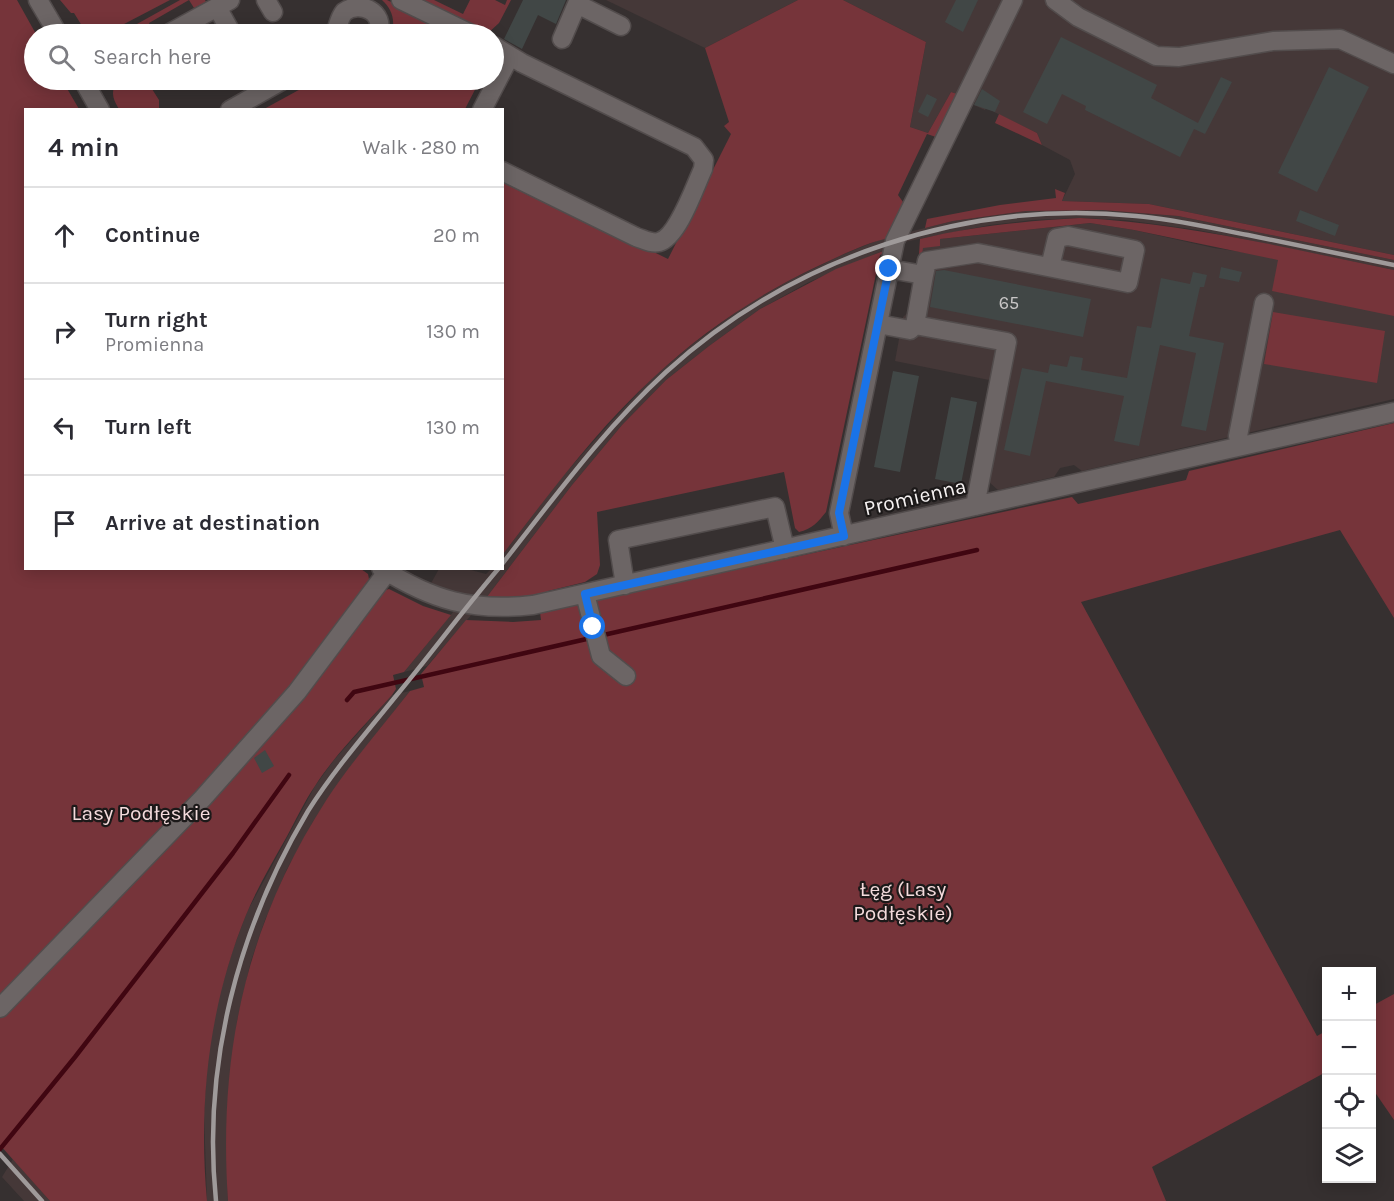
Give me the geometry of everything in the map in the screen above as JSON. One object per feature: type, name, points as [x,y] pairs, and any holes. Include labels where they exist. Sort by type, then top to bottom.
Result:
[{"type":"street","points":[[38,0],[52,24]]},
{"type":"street","points":[[401,0],[450,24]]},
{"type":"street","points":[[844,536],[839,513],[895,241],[1013,0]]},
{"type":"street","points":[[1054,0],[1078,17],[1156,56],[1179,57],[1273,42],[1340,39],[1394,64]]},
{"type":"street","points":[[562,39],[579,2],[621,26]]},
{"type":"street","points":[[186,24],[223,4],[229,24]]},
{"type":"street","points":[[340,24],[344,12],[355,5],[374,10],[380,24]]},
{"type":"street","points":[[504,52],[694,147],[704,160],[703,169],[675,229],[659,242],[649,242],[636,237],[504,172]]},
{"type":"street","points":[[504,68],[510,56]]},
{"type":"street","points":[[90,90],[99,108]]},
{"type":"street","points":[[234,108],[265,90]]},
{"type":"street","points":[[483,108],[492,90]]},
{"type":"street","points":[[878,324],[910,330],[915,325],[927,261],[978,253],[1050,267]]},
{"type":"street","points":[[889,269],[924,275]]},
{"type":"street","points":[[1240,447],[1238,436],[1264,303]]},
{"type":"street","points":[[915,325],[1007,342],[975,506]]},
{"type":"street","name":"Promienna","points":[[384,570],[428,594],[450,602],[483,607],[533,605],[1394,412]]},
{"type":"street","points":[[625,585],[618,540],[775,507],[784,549]]},
{"type":"street","points":[[0,1008],[203,798],[290,701],[384,570]]},
{"type":"street","points":[[585,594],[601,656],[626,675]]},
{"type":"shaded area","points":[[606,0],[798,0],[705,48]]},
{"type":"shaded area","points":[[843,0],[1394,0],[1394,255],[1149,204],[1062,201],[1075,174],[1070,160],[1042,145],[1037,133],[986,108],[985,110],[974,105],[975,102],[951,92],[928,133],[910,127],[926,42]]},
{"type":"shaded area","points":[[1102,210],[1178,216],[1394,260],[1394,270],[1198,230],[1125,220],[1080,218],[1032,220],[990,225],[904,242],[809,282],[760,309],[666,380],[622,425],[572,485],[486,598],[427,666],[404,672],[467,595],[430,585],[438,570],[471,570],[486,574],[490,570],[504,570],[504,553],[562,477],[653,377],[694,343],[746,305],[792,279],[881,239],[953,221],[1026,211]]},
{"type":"shaded area","points":[[1090,223],[1134,230],[1214,248],[1394,274],[1394,399],[1082,471],[1074,465],[1060,468],[1054,477],[998,490],[989,482],[1009,384],[895,361],[903,317],[911,310],[922,248],[940,239]]},
{"type":"shaded area","points":[[410,691],[345,774],[314,820],[287,869],[265,920],[251,961],[237,1021],[227,1179],[228,1201],[207,1201],[204,1115],[207,1062],[216,1005],[247,912],[315,786],[334,760],[392,695]]},
{"type":"shaded area","points":[[13,1159],[50,1201],[24,1201],[2,1177]]},
{"type":"green space","name":"Lasy Podłęskie","points":[[0,0],[17,0],[30,24],[24,24],[24,90],[68,90],[78,108],[24,108],[24,570],[362,570],[368,574],[370,584],[382,591],[389,589],[423,606],[451,615],[404,672],[393,675],[396,689],[392,695],[323,774],[260,885],[246,915],[223,984],[209,1055],[204,1128],[207,1201],[50,1201],[0,1145]]},
{"type":"green space","points":[[60,0],[170,0],[124,24],[81,24],[74,13],[71,13]]},
{"type":"green space","points":[[180,0],[189,0],[149,24],[137,24]]},
{"type":"green space","points":[[189,0],[205,0],[206,2],[194,8]]},
{"type":"green space","points":[[382,0],[387,0],[436,24],[393,24],[388,7]]},
{"type":"green space","points":[[410,0],[434,0],[463,14],[470,0],[495,0],[505,5],[507,0],[511,0],[498,24],[464,24]]},
{"type":"green space","points":[[798,0],[843,0],[926,42],[910,127],[928,133],[951,92],[957,94],[936,137],[927,134],[898,195],[903,202],[888,238],[852,251],[794,278],[751,302],[691,345],[654,377],[613,418],[575,462],[504,553],[504,178],[668,259],[731,134],[724,126],[729,122],[705,48]]},
{"type":"green space","points":[[114,90],[153,90],[159,100],[159,108],[118,108]]},
{"type":"green space","points":[[299,90],[475,90],[466,108],[266,108]]},
{"type":"green space","points":[[999,114],[1037,133],[1042,145],[995,123]]},
{"type":"green space","points":[[1055,189],[1065,193],[1062,201],[1149,204],[1394,255],[1394,260],[1178,216],[1102,210],[1026,211],[953,221],[925,228],[927,219],[1000,205],[1056,198]]},
{"type":"green space","points":[[1080,218],[1199,231],[1394,270],[1394,316],[1272,291],[1278,260],[1090,223],[940,239],[940,246],[923,248],[922,254],[919,254],[920,239],[940,234],[1000,225]]},
{"type":"green space","points":[[886,250],[880,255],[826,512],[814,525],[799,532],[795,528],[784,472],[597,512],[600,565],[597,574],[585,582],[535,596],[486,598],[572,485],[622,425],[666,380],[760,309],[836,269]]},
{"type":"green space","points":[[1273,312],[1385,331],[1377,383],[1264,364]]},
{"type":"green space","name":"Łęg (Lasy Podłęskie)","points":[[1394,423],[1394,618],[1340,530],[1081,602],[1317,1036],[1322,1033],[1322,1074],[1152,1167],[1166,1201],[228,1201],[226,1146],[228,1093],[234,1042],[243,991],[257,942],[276,894],[299,846],[327,799],[410,691],[424,687],[421,674],[466,620],[513,622],[541,620],[540,612],[1072,497],[1078,504],[1186,480],[1189,471]]},
{"type":"green space","points":[[1394,994],[1394,1120],[1376,1094],[1376,1004]]},
{"type":"building","points":[[523,0],[566,0],[556,24],[538,15],[522,49],[504,39]]},
{"type":"building","points":[[956,0],[978,0],[963,32],[945,22]]},
{"type":"building","points":[[1061,37],[1157,85],[1151,98],[1198,123],[1221,77],[1232,82],[1205,134],[1194,129],[1180,157],[1085,110],[1086,106],[1062,94],[1047,124],[1023,112]]},
{"type":"building","points":[[1329,67],[1369,87],[1317,192],[1278,173]]},
{"type":"building","points":[[982,89],[1000,101],[995,112],[974,105]]},
{"type":"building","points":[[927,94],[937,99],[928,117],[918,112]]},
{"type":"building","points":[[1300,210],[1339,225],[1335,236],[1296,221]]},
{"type":"building","points":[[1221,267],[1242,272],[1239,282],[1219,278]]},
{"type":"building","points":[[944,270],[1091,299],[1083,337],[930,307],[936,271]]},
{"type":"building","points":[[1193,272],[1207,275],[1204,287],[1200,287],[1189,336],[1224,343],[1206,431],[1181,426],[1196,353],[1160,345],[1139,446],[1114,441],[1124,396],[1046,381],[1030,456],[1004,450],[1022,368],[1048,373],[1050,364],[1067,367],[1070,356],[1083,358],[1081,370],[1127,378],[1137,326],[1151,328],[1161,278],[1190,284]]},
{"type":"building","points":[[893,371],[919,376],[900,472],[874,467]]},
{"type":"building","points":[[951,397],[977,402],[961,484],[935,479]]},
{"type":"building","points":[[265,750],[274,766],[262,773],[254,758]]},
{"type":"waterway","points":[[599,636],[977,550]]},
{"type":"waterway","points":[[347,700],[354,692],[591,638]]},
{"type":"waterway","points":[[0,1149],[75,1057],[233,853],[289,775]]},
{"type":"railway","points":[[504,561],[601,440],[666,372],[715,332],[769,297],[826,268],[885,244],[946,228],[1009,217],[1072,213],[1136,216],[1178,221],[1394,265]]},
{"type":"railway","points":[[216,1201],[213,1150],[220,1049],[230,999],[244,950],[262,902],[283,856],[328,781],[497,570]]},
{"type":"railway","points":[[0,1154],[42,1201]]},
{"type":"route","points":[[593,627],[585,594],[844,536],[839,513],[889,269]]}]
